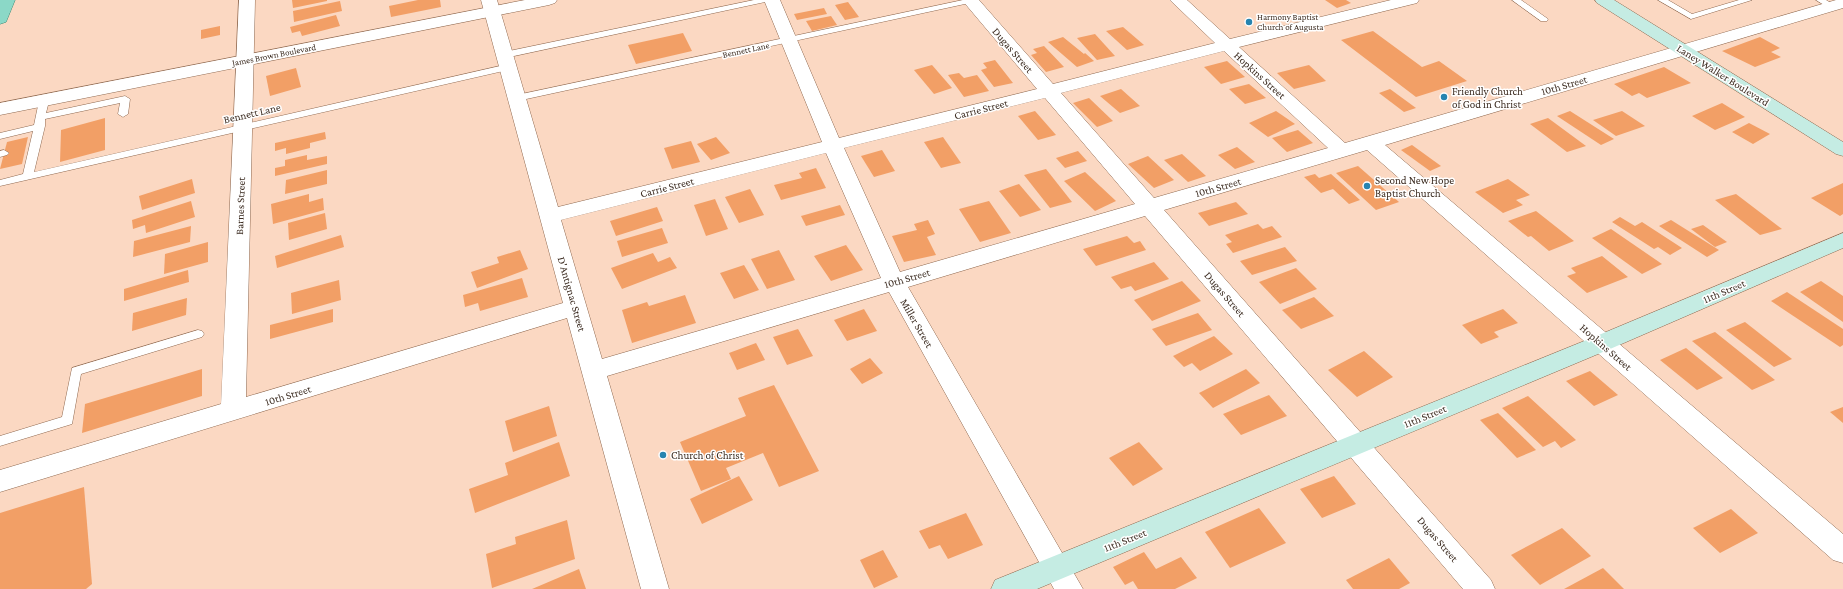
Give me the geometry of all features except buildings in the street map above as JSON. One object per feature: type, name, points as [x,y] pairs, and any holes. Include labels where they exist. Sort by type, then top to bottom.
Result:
[{"type":"main road","points":[[0,18],[7,0]]},
{"type":"main road","name":"Laney Walker Boulevard","points":[[1603,0],[1843,150]]},
{"type":"main road","name":"11th Street","points":[[1005,589],[1602,343],[1843,240]]},
{"type":"street","name":"Barnes Street","points":[[233,411],[247,0]]},
{"type":"street","name":"James Brown Boulevard","points":[[0,109],[42,115],[94,98],[245,60],[491,6],[548,0]]},
{"type":"street","name":"Miller Street","points":[[772,0],[833,146],[894,282],[1069,589]]},
{"type":"street","name":"Dugas Street","points":[[971,0],[1049,92],[1481,589]]},
{"type":"street","name":"Hopkins Street","points":[[1178,0],[1342,150]]},
{"type":"street","name":"Carrie Street","points":[[550,216],[1049,92],[1226,45],[1411,0]]},
{"type":"street","name":"10th Street","points":[[594,371],[1836,4]]},
{"type":"street","name":"D'Antignac Street","points":[[491,6],[655,589]]},
{"type":"street","name":"Hopkins Street","points":[[1370,142],[1843,551]]},
{"type":"street","name":"10th Street","points":[[0,481],[576,307]]},
{"type":"lane","name":"Bennett Lane","points":[[0,183],[242,128],[507,61],[765,0]]},
{"type":"lane","name":"Bennett Lane","points":[[517,98],[971,0]]},
{"type":"lane","points":[[1516,0],[1544,19]]},
{"type":"lane","points":[[1662,0],[1691,17],[1748,0]]},
{"type":"lane","points":[[94,98],[125,99],[123,114]]},
{"type":"lane","points":[[0,137],[42,115]]},
{"type":"lane","points":[[28,176],[36,147],[42,115]]},
{"type":"lane","points":[[26,149],[36,147]]},
{"type":"lane","points":[[0,441],[68,420],[76,371],[198,334]]},
{"type":"place","name":"Harmony Baptist Church of Augusta","points":[[1249,22]]},
{"type":"place","name":"Friendly Church of God in Christ","points":[[1444,97]]},
{"type":"place","name":"Second New Hope Baptist Church","points":[[1367,186]]},
{"type":"place","name":"Church of Christ","points":[[663,455]]}]
